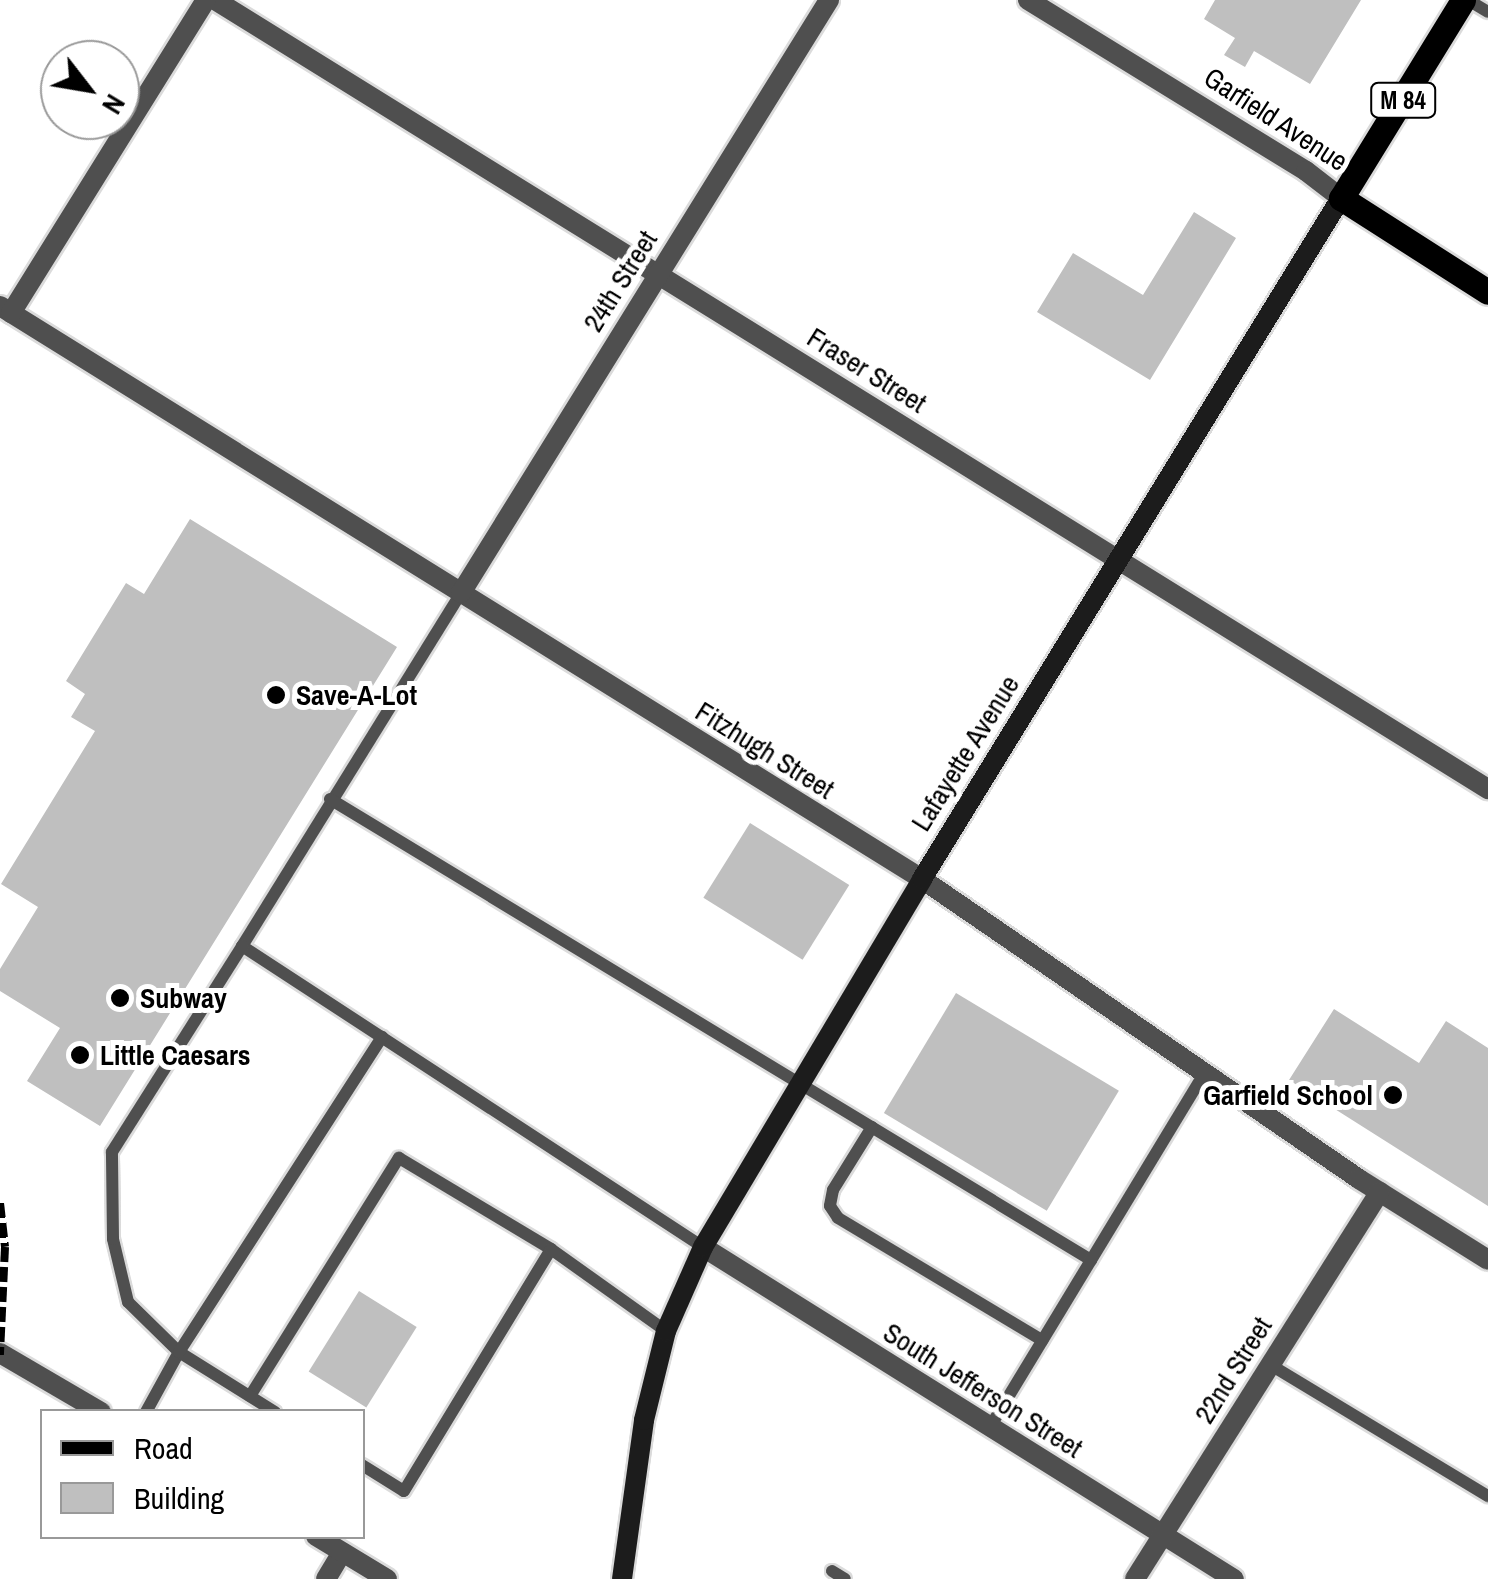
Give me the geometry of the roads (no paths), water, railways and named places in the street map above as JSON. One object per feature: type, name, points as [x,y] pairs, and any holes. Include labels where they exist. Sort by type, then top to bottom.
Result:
[{"type":"main road","name":"Lafayette Avenue","points":[[622,1579],[644,1420],[666,1331],[703,1247],[922,880],[1466,0]]},
{"type":"main road","name":"Garfield Avenue","points":[[1341,198],[1488,292]]},
{"type":"street","points":[[6,309],[206,0]]},
{"type":"street","name":"Fraser Street","points":[[215,0],[1488,789]]},
{"type":"street","name":"24th Street","points":[[461,593],[829,0]]},
{"type":"street","name":"Garfield Avenue","points":[[1028,0],[1306,171],[1341,198]]},
{"type":"street","name":"Fitzhugh Street","points":[[6,309],[922,880],[1380,1192],[1488,1260]]},
{"type":"street","name":"22nd Street","points":[[1136,1579],[1380,1192]]},
{"type":"street","name":"South Jefferson Street","points":[[703,1247],[1234,1579]]},
{"type":"street","points":[[0,1353],[96,1409]]},
{"type":"street","points":[[321,1539],[387,1579]]},
{"type":"street","points":[[326,1579],[342,1552]]},
{"type":"lane","points":[[1466,0],[1488,12]]},
{"type":"lane","points":[[271,1409],[179,1352],[128,1302],[112,1240],[112,1152],[461,593]]},
{"type":"lane","points":[[330,799],[1091,1260]]},
{"type":"lane","points":[[242,946],[703,1247]]},
{"type":"lane","points":[[148,1409],[179,1352],[382,1037]]},
{"type":"lane","points":[[990,1426],[1204,1073]]},
{"type":"lane","points":[[872,1127],[833,1190],[830,1206],[838,1218],[1042,1340]]},
{"type":"lane","points":[[250,1396],[398,1158],[551,1249],[666,1331]]},
{"type":"lane","points":[[365,1467],[404,1490],[551,1249]]},
{"type":"lane","points":[[1269,1364],[1488,1496]]},
{"type":"lane","points":[[832,1571],[845,1579]]},
{"type":"railway","points":[[0,1203],[5,1247],[0,1355]]},
{"type":"place","name":"Save-A-Lot","points":[[276,695]]},
{"type":"place","name":"Subway","points":[[120,998]]},
{"type":"place","name":"Little Caesars","points":[[80,1055]]},
{"type":"place","name":"Garfield School","points":[[1393,1095]]}]
